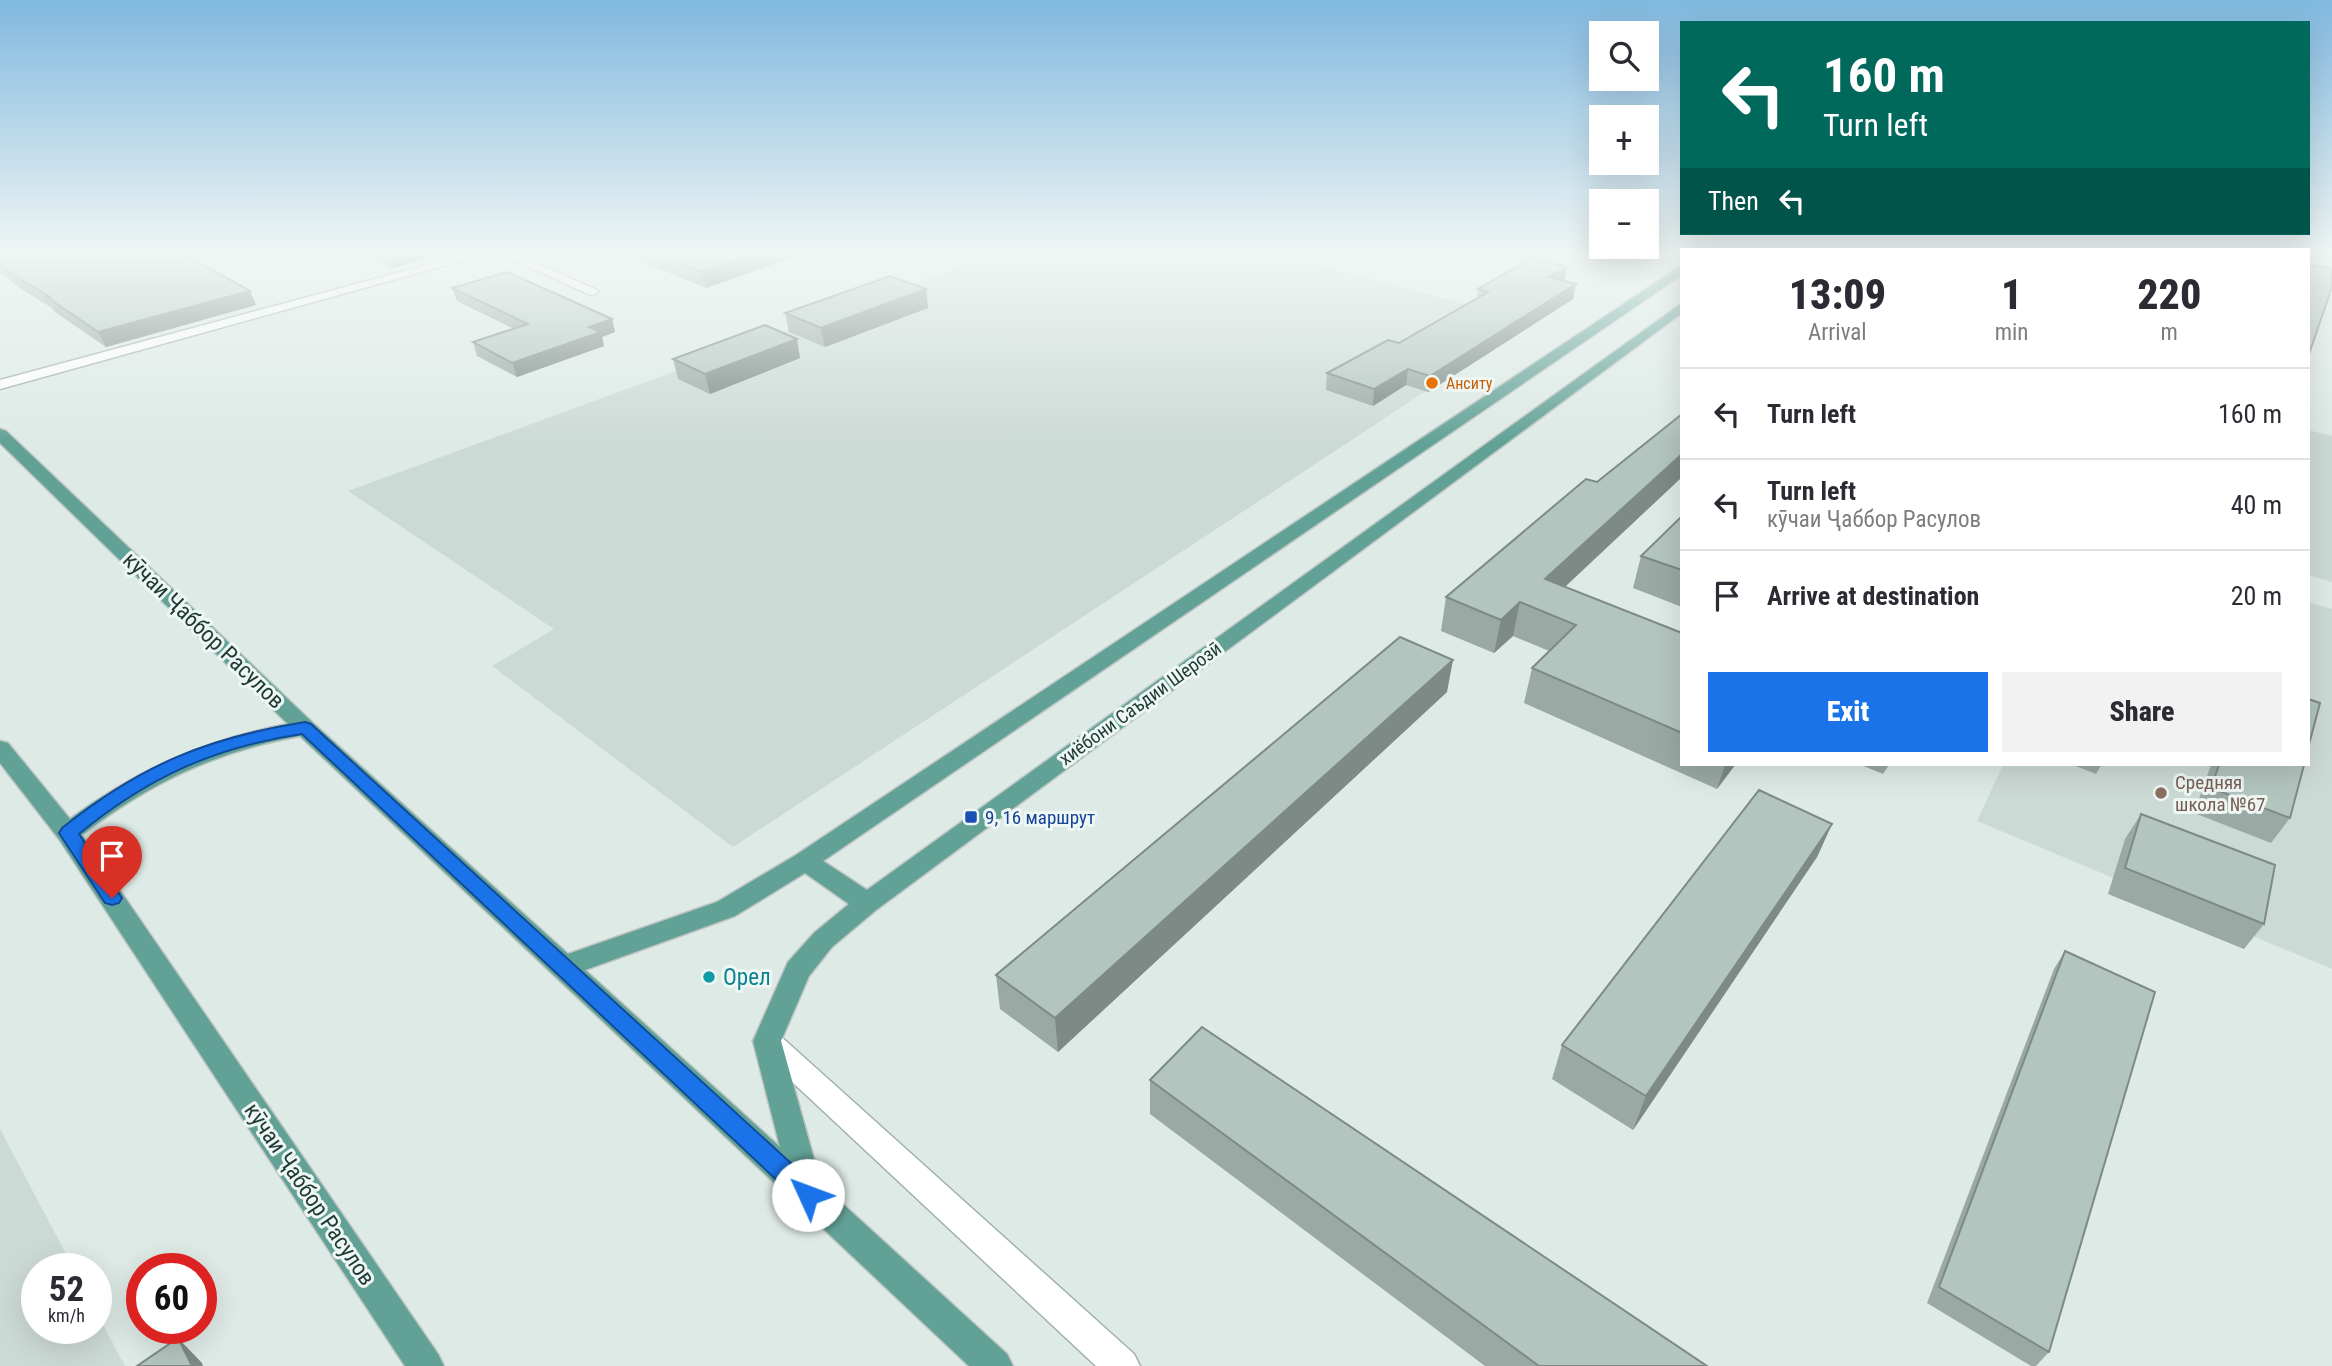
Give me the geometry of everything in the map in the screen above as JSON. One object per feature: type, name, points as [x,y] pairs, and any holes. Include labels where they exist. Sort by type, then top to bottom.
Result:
[{"type":"main road","points":[[562,967],[680,928],[726,908],[805,861],[1611,317]]},
{"type":"main road","name":"хиёбони Саъдии Шерозӣ","points":[[767,1041],[797,970],[823,940],[867,903],[1669,317]]},
{"type":"main road","name":"кӯчаи Ҷаббор Расулов","points":[[0,434],[305,728],[995,1366]]},
{"type":"main road","points":[[68,833],[109,800],[152,774],[208,750],[254,736],[305,728]]},
{"type":"main road","name":"кӯчаи Ҷаббор Расулов","points":[[0,748],[68,833],[426,1366]]},
{"type":"main road","points":[[805,861],[867,903]]},
{"type":"main road","points":[[767,1041],[808,1195]]},
{"type":"street","points":[[0,385],[250,317]]},
{"type":"street","points":[[767,1041],[1122,1366]]},
{"type":"shaded area","points":[[824,317],[1512,317],[1531,322],[733,847],[492,666],[554,629],[348,491]]},
{"type":"shaded area","points":[[2310,430],[2332,436],[2332,582],[2310,576]]},
{"type":"shaded area","name":"Средняя школа №67","points":[[2310,603],[2332,609],[2332,969],[1977,821],[2003,766],[2310,766]]},
{"type":"shaded area","points":[[0,1129],[66,1253],[21,1253],[21,1344],[112,1344],[112,1342],[125,1366],[0,1366]]},
{"type":"building","points":[[76,317],[155,317],[98,332]]},
{"type":"building","points":[[513,317],[607,317],[612,319],[589,327],[601,332],[512,363],[473,342],[528,324]]},
{"type":"building","points":[[794,317],[851,317],[821,328]]},
{"type":"building","points":[[1445,317],[1524,317],[1430,376],[1408,369],[1374,389],[1327,373],[1388,340],[1399,343]]},
{"type":"building","points":[[2310,317],[2322,317],[2310,351]]},
{"type":"building","points":[[765,325],[797,339],[705,374],[673,359]]},
{"type":"building","points":[[1680,416],[1680,456],[1545,579],[1680,632],[1680,732],[1532,668],[1576,625],[1520,602],[1501,620],[1446,597],[1586,479],[1597,482]]},
{"type":"building","points":[[1680,518],[1680,569],[1641,556]]},
{"type":"building","points":[[1400,637],[1453,660],[1055,1018],[996,975]]},
{"type":"building","points":[[2310,700],[2320,703],[2310,740]]},
{"type":"building","points":[[2219,766],[2304,766],[2290,818],[2211,788]]},
{"type":"building","points":[[1759,790],[1832,824],[1646,1096],[1562,1045]]},
{"type":"building","points":[[2141,814],[2275,865],[2264,924],[2125,868]]},
{"type":"building","points":[[2065,951],[2155,992],[2049,1352],[1939,1287]]},
{"type":"building","points":[[1202,1027],[1707,1366],[1539,1366],[1150,1080]]},
{"type":"building","points":[[169,1344],[181,1344],[192,1366],[137,1366]]},
{"type":"place","name":"Анситу","points":[[1432,383]]},
{"type":"place","name":"Средняя школа №67","points":[[2161,793]]},
{"type":"place","name":"9, 16 маршрут","points":[[971,817]]},
{"type":"place","name":"Орел","points":[[709,977]]},
{"type":"route","points":[[112,898],[68,833],[109,800],[152,774],[208,750],[254,736],[305,728],[808,1195]]}]
